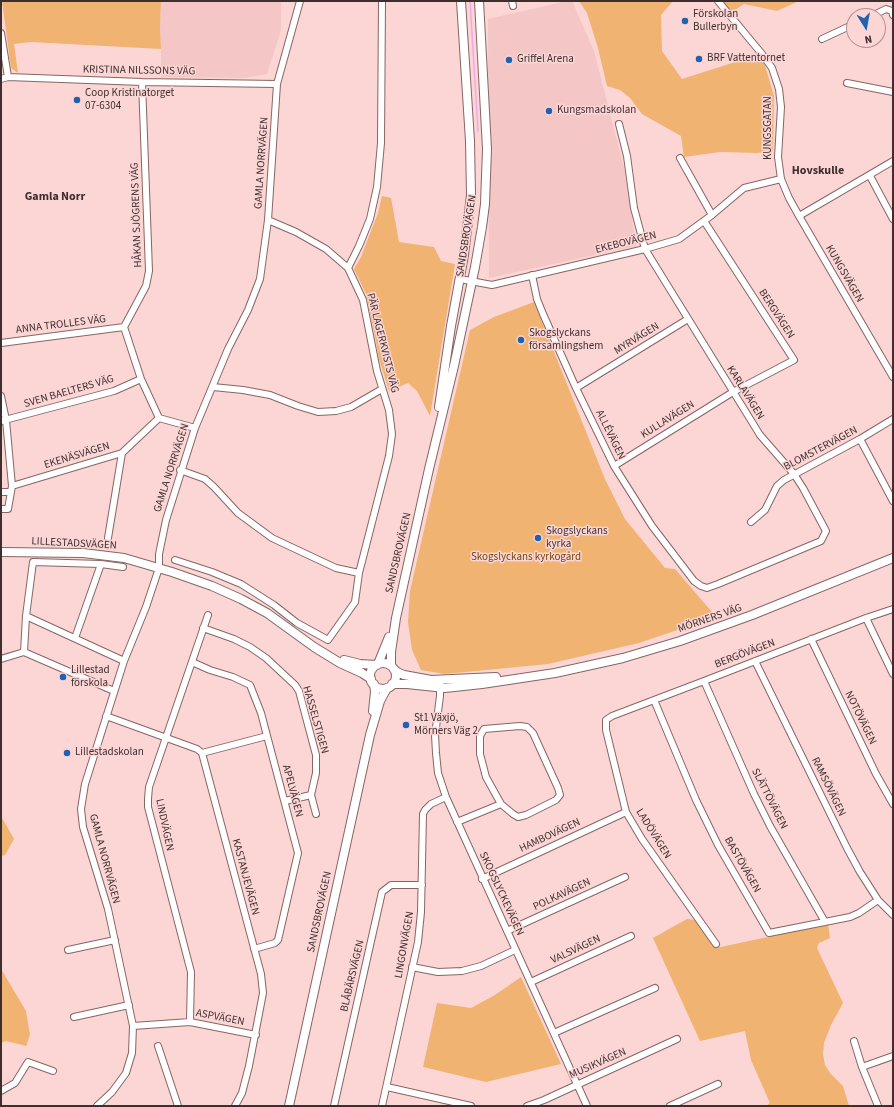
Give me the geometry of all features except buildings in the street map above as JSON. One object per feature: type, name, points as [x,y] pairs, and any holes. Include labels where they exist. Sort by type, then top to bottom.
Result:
[{"type":"main road","name":"SANDSBROVÄGEN","points":[[429,470],[466,240],[471,195],[471,170],[461,1]]},
{"type":"main road","name":"SANDSBROVÄGEN","points":[[392,667],[391,652],[396,618],[454,366],[482,227],[486,171],[485,113],[479,1]]},
{"type":"main road","name":"LILLESTADSVÄGEN","points":[[1,552],[83,553],[124,558],[212,586],[267,614],[314,647],[340,663],[362,673],[372,682]]},
{"type":"main road","name":"MÖRNERS VÄG","points":[[390,686],[407,684],[482,684],[526,676],[555,673],[623,658],[680,641],[752,615],[893,558]]},
{"type":"main road","name":"SANDSBROVÄGEN","points":[[378,664],[384,652],[396,618]]},
{"type":"main road","name":"LILLESTADSVÄGEN","points":[[328,655],[360,664],[378,664]]},
{"type":"main road","points":[[386,663],[392,667],[396,677],[390,686],[380,688],[372,682],[371,672],[378,664],[386,663]]},
{"type":"main road","name":"MÖRNERS VÄG","points":[[392,667],[397,672],[404,675],[440,684]]},
{"type":"main road","name":"SANDSBROVÄGEN","points":[[370,735],[374,701],[372,682]]},
{"type":"main road","name":"SANDSBROVÄGEN","points":[[287,1106],[291,1094],[370,735],[380,701],[390,686]]},
{"type":"street","name":"GAMLA NORRVÄGEN","points":[[97,1106],[112,1092],[126,1073],[132,1053],[133,1026],[108,909],[83,827],[81,809],[85,784],[124,661],[146,607],[158,568],[159,554],[166,520],[180,470],[195,428],[228,349],[248,310],[260,280],[268,220],[277,84],[300,1]]},
{"type":"street","points":[[268,220],[296,232],[326,248],[348,268],[370,219],[377,187],[381,143],[382,1]]},
{"type":"street","name":"KUNGSGATAN","points":[[718,1],[772,68],[779,89],[781,107],[778,157],[781,179]]},
{"type":"street","points":[[822,39],[846,28]]},
{"type":"street","points":[[1,33],[8,77]]},
{"type":"street","name":"KRISTINA NILSSONS VÄG","points":[[1,79],[8,77],[142,82],[277,84]]},
{"type":"street","name":"HÅKAN SJÖGRENS VÄG","points":[[124,327],[146,286],[149,271],[142,82]]},
{"type":"street","points":[[847,83],[893,92]]},
{"type":"street","name":"KARLAVÄGEN","points":[[619,124],[627,156],[634,208],[645,249],[760,435],[794,474],[826,531],[822,541],[718,584],[707,588],[701,586]]},
{"type":"street","points":[[680,158],[712,215]]},
{"type":"street","points":[[799,216],[870,176],[893,161]]},
{"type":"street","points":[[870,176],[893,219]]},
{"type":"street","name":"EKEBOVÄGEN","points":[[460,279],[492,285],[645,249],[679,239],[712,215],[744,188],[781,179]]},
{"type":"street","name":"KUNGSVÄGEN","points":[[781,179],[799,216],[893,377]]},
{"type":"street","name":"BERGVÄGEN","points":[[704,221],[794,360],[733,392]]},
{"type":"street","name":"PÄR LAGERKVISTS VÄG","points":[[217,574],[241,584],[274,605],[297,623],[328,640],[355,602],[359,573],[389,456],[392,434],[389,410],[377,371],[363,300],[348,268]]},
{"type":"street","name":"ALLÉVÄGEN","points":[[532,276],[543,314],[576,388],[614,466],[652,526],[694,581],[701,586]]},
{"type":"street","name":"MYRVÄGEN","points":[[576,388],[688,319]]},
{"type":"street","points":[[124,327],[141,379],[159,418],[195,428]]},
{"type":"street","name":"ANNA TROLLES VÄG","points":[[1,343],[124,327]]},
{"type":"street","name":"SVEN BAELTERS VÄG","points":[[4,421],[114,391],[141,379]]},
{"type":"street","points":[[213,387],[270,395],[318,412],[336,411],[351,407],[382,389]]},
{"type":"street","name":"KULLAVÄGEN","points":[[614,466],[733,392]]},
{"type":"street","points":[[1,396],[12,489],[8,509],[1,509]]},
{"type":"street","name":"EKENÄSVÄGEN","points":[[1,492],[122,453],[159,418]]},
{"type":"street","name":"BLOMSTERVÄGEN","points":[[751,522],[765,510],[778,486],[784,480],[893,420]]},
{"type":"street","points":[[860,439],[893,501]]},
{"type":"street","points":[[108,538],[122,453]]},
{"type":"street","points":[[180,470],[205,479],[238,513],[272,538],[336,568],[359,573]]},
{"type":"street","points":[[176,560],[217,574],[212,586]]},
{"type":"street","name":"LILLESTADSVÄGEN","points":[[26,616],[33,562],[100,564],[123,567]]},
{"type":"street","points":[[75,638],[100,564]]},
{"type":"street","name":"BERGÖVÄGEN","points":[[605,722],[612,716],[893,609]]},
{"type":"street","name":"LINDVÄGEN","points":[[190,1022],[191,972],[148,807],[148,787],[208,615]]},
{"type":"street","points":[[24,652],[26,616],[124,661]]},
{"type":"street","points":[[866,618],[893,674]]},
{"type":"street","name":"HASSELSTIGEN","points":[[203,628],[234,639],[250,647],[266,658],[295,685],[299,691],[316,755],[316,773],[311,795]]},
{"type":"street","name":"NOTÖVÄGEN","points":[[811,639],[876,774],[893,804]]},
{"type":"street","points":[[1,659],[24,652],[114,691]]},
{"type":"street","name":"RAMSÖVÄGEN","points":[[755,661],[847,848],[878,900],[893,916]]},
{"type":"street","name":"APELVÄGEN","points":[[192,662],[232,677],[250,686],[261,713],[298,853],[278,940],[275,943],[254,949]]},
{"type":"street","name":"SLÄTTÖVÄGEN","points":[[704,681],[754,794],[770,826],[825,922]]},
{"type":"street","name":"SKOGSLYCKEVÄGEN","points":[[440,684],[435,735],[440,778],[446,796],[482,879],[587,1106]]},
{"type":"street","name":"BASTÖVÄGEN","points":[[654,700],[696,800],[718,845],[769,933],[850,917],[859,913],[878,900]]},
{"type":"street","points":[[106,716],[197,749],[202,753],[267,736]]},
{"type":"street","name":"LADÖVÄGEN","points":[[605,722],[626,812],[642,839],[716,944]]},
{"type":"street","points":[[520,726],[527,727],[533,733],[560,795],[556,800],[518,817],[512,814],[501,804],[486,778],[480,754],[480,736],[484,729],[520,726]]},
{"type":"street","name":"KASTANJEVÄGEN","points":[[202,753],[261,974],[263,993],[256,1035],[242,1093],[236,1106]]},
{"type":"street","points":[[285,801],[311,795],[316,814]]},
{"type":"street","name":"LINGONVÄGEN","points":[[382,1106],[418,942],[422,912],[423,814],[431,804],[446,796]]},
{"type":"street","points":[[457,822],[501,804]]},
{"type":"street","name":"HAMBOVÄGEN","points":[[482,879],[626,812]]},
{"type":"street","name":"POLKAVÄGEN","points":[[507,931],[625,877]]},
{"type":"street","name":"BLÅBÄRSVÄGEN","points":[[334,1106],[382,892],[391,885],[422,885]]},
{"type":"street","name":"VALSVÄGEN","points":[[530,982],[631,936]]},
{"type":"street","points":[[68,950],[115,940]]},
{"type":"street","points":[[412,968],[438,972],[462,971],[481,966],[516,950]]},
{"type":"street","points":[[554,1033],[655,988]]},
{"type":"street","points":[[74,1017],[129,1005]]},
{"type":"street","name":"ASPVÄGEN","points":[[133,1026],[190,1022],[256,1035]]},
{"type":"street","name":"MUSIKVÄGEN","points":[[527,1106],[544,1100],[677,1039]]},
{"type":"street","points":[[854,1041],[862,1067],[878,1106]]},
{"type":"street","points":[[158,1046],[178,1106]]},
{"type":"street","points":[[862,1067],[893,1056]]},
{"type":"street","points":[[1,1091],[15,1083],[28,1062],[53,1071]]},
{"type":"street","points":[[670,1106],[718,1084]]},
{"type":"street","points":[[387,1087],[471,1106]]},
{"type":"shaded area","points":[[161,1],[281,1],[281,30],[267,74],[244,78],[161,77]]},
{"type":"shaded area","name":"Kungsmadskolan","points":[[572,1],[594,51],[625,172],[636,246],[489,278],[488,19]]},
{"type":"green space","points":[[2,1],[161,1],[161,49],[31,42],[14,44],[18,73],[11,68]]},
{"type":"green space","points":[[579,1],[673,1],[661,15],[662,51],[682,79],[751,57],[756,53],[764,62],[774,96],[773,151],[757,153],[720,152],[684,157],[681,136],[642,114],[630,98],[620,90],[607,86],[598,48],[587,13]]},
{"type":"green space","points":[[718,1],[799,1],[777,11],[744,4],[729,14]]},
{"type":"green space","points":[[382,196],[391,198],[399,242],[434,247],[441,261],[455,264],[430,416],[417,391],[408,383],[389,391],[379,359],[366,294],[354,269],[361,257],[378,213]]},
{"type":"green space","name":"Skogslyckans kyrkogård","points":[[534,302],[605,479],[625,519],[665,568],[675,569],[712,612],[710,619],[639,643],[548,664],[445,674],[421,670],[412,650],[408,622],[410,591],[470,330],[494,317]]},
{"type":"green space","points":[[1,816],[14,839],[5,855],[1,856]]},
{"type":"green space","points":[[687,919],[696,920],[712,944],[721,947],[828,924],[830,938],[819,943],[817,948],[843,1003],[831,1025],[824,1043],[823,1054],[825,1065],[830,1073],[843,1086],[849,1106],[766,1106],[770,1103],[751,1060],[745,1031],[700,1041],[653,938]]},
{"type":"green space","points":[[1,969],[26,1011],[30,1035],[26,1046],[6,1041],[1,1043]]},
{"type":"green space","points":[[521,977],[561,1064],[486,1082],[423,1067],[437,1003],[471,1008],[495,995]]},
{"type":"waterway","points":[[470,1],[478,131]]},
{"type":"place","name":"Förskolan Bullerbyn","points":[[685,21]]},
{"type":"place","name":"BRF Vattentornet","points":[[699,59]]},
{"type":"place","name":"Griffel Arena","points":[[509,60]]},
{"type":"place","name":"Coop Kristinatorget 07-6304","points":[[77,100]]},
{"type":"place","name":"Kungsmadskolan","points":[[549,111]]},
{"type":"place","name":"Skogslyckans församlingshem","points":[[521,340]]},
{"type":"place","name":"Skogslyckans kyrka","points":[[538,538]]},
{"type":"place","name":"Lillestad förskola","points":[[63,677]]},
{"type":"place","name":"St1 Växjö, Mörners Väg 2","points":[[406,725]]},
{"type":"place","name":"Lillestadskolan","points":[[67,753]]},
{"type":"district","name":"Hovskulle","points":[[818,171]]},
{"type":"district","name":"Gamla Norr","points":[[55,197]]}]
